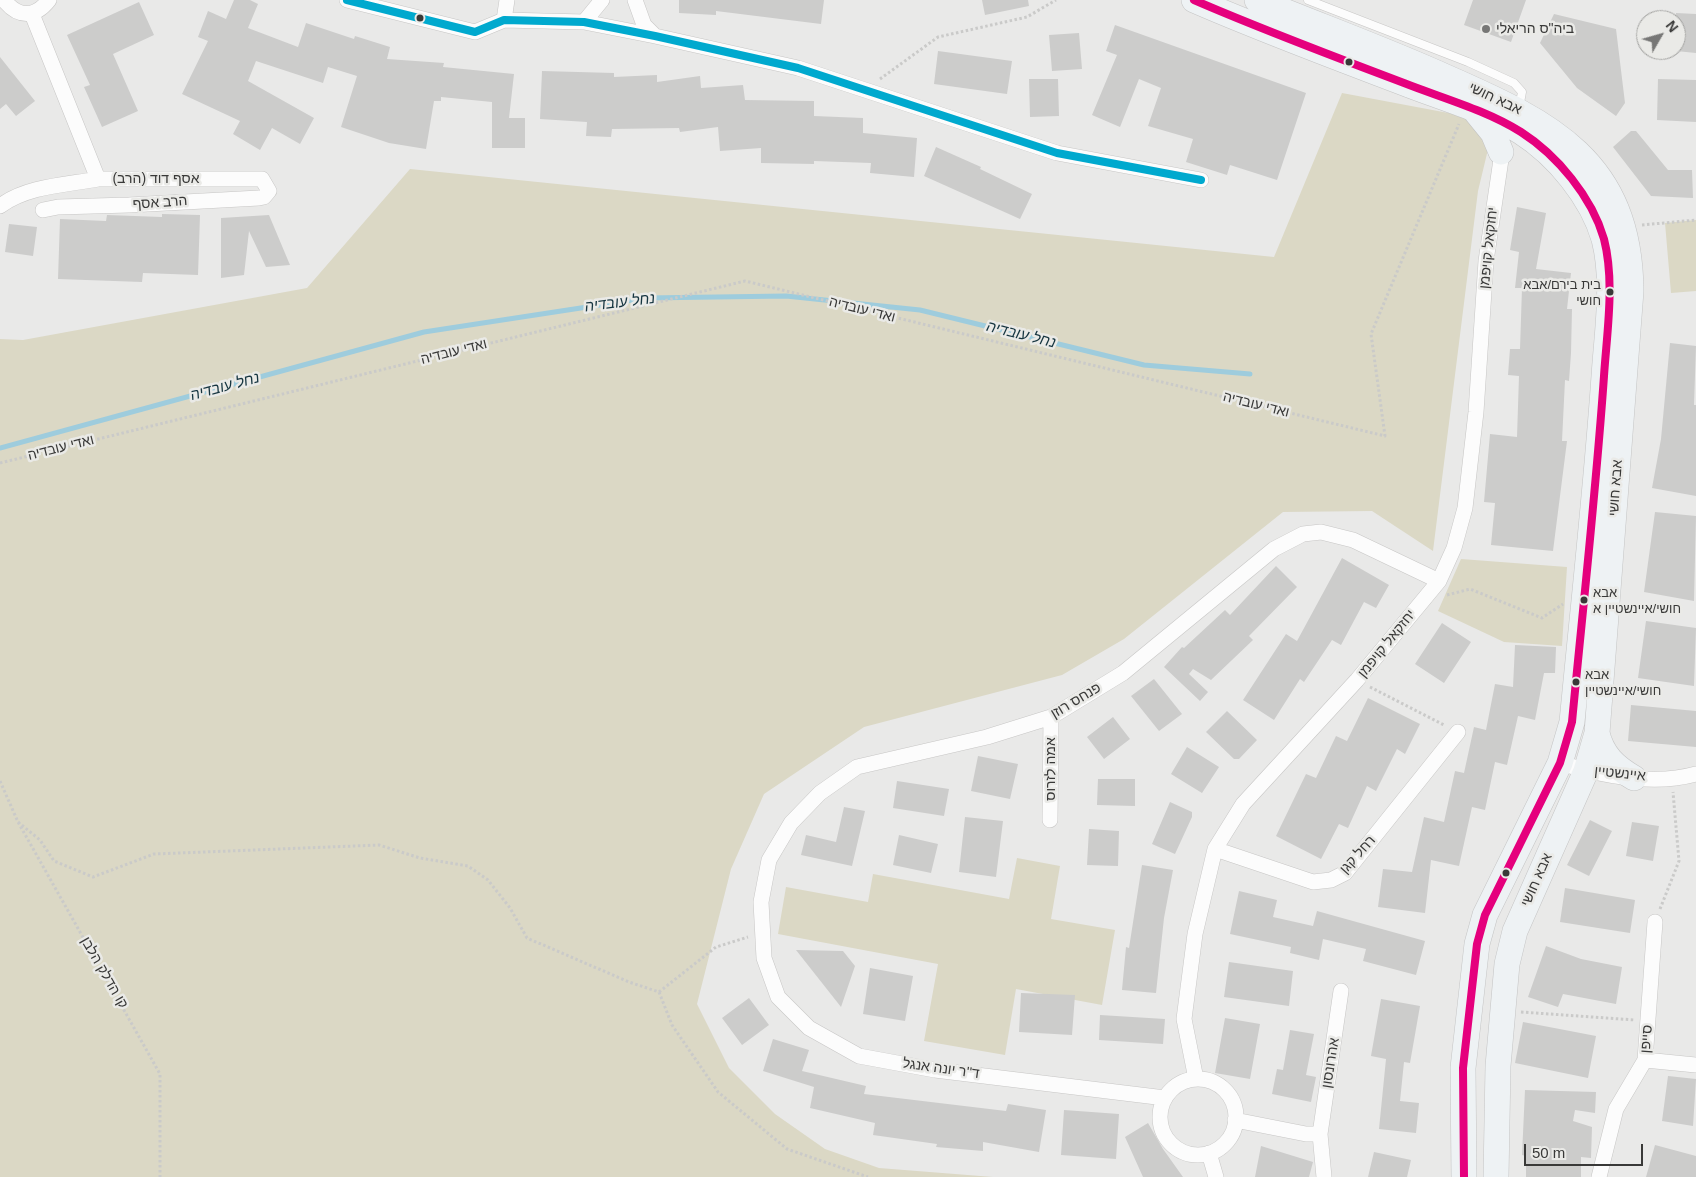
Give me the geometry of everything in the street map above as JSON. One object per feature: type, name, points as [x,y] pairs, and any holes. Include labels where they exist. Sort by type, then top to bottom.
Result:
[{"type":"main road","name":"אבא חושי","points":[[1194,0],[1470,109],[1523,126],[1555,160],[1585,199],[1604,238],[1608,264],[1609,294],[1602,410],[1572,722],[1560,763],[1485,916],[1473,970],[1463,1068],[1464,1177]]},
{"type":"main road","name":"אבא חושי","points":[[1257,0],[1427,68],[1523,126],[1578,152],[1591,167],[1612,201],[1624,227],[1631,261],[1632,291],[1597,733],[1586,771],[1515,931],[1507,964],[1498,1066],[1496,1177]]},
{"type":"main road","points":[[1470,109],[1493,133],[1500,159]]},
{"type":"main road","points":[[1597,733],[1602,749],[1610,761],[1634,778]]},
{"type":"main road","points":[[1446,1177],[1453,1107],[1463,1068]]},
{"type":"street","points":[[4,0],[11,9],[20,14],[32,14],[42,9],[49,0]]},
{"type":"street","points":[[348,0],[474,32],[504,20],[584,22],[655,36],[798,68],[1057,153],[1202,180]]},
{"type":"street","points":[[504,20],[507,0]]},
{"type":"street","points":[[584,22],[602,0]]},
{"type":"street","points":[[636,0],[644,25],[655,36]]},
{"type":"street","name":"אסף דוד (הרב)","points":[[32,14],[98,179],[262,179],[268,187]]},
{"type":"street","points":[[1500,159],[1516,146],[1525,142],[1523,126]]},
{"type":"street","name":"יחזקאל קויפמן","points":[[1196,1079],[1184,1019],[1195,934],[1215,849],[1243,804],[1357,680],[1439,581],[1454,548],[1465,508],[1476,412],[1486,261],[1500,159],[1505,140],[1523,126]]},
{"type":"street","points":[[0,206],[10,199],[30,191],[98,179]]},
{"type":"street","name":"הרב אסף","points":[[44,210],[58,207],[259,198],[268,194],[268,187]]},
{"type":"street","name":"פנחס רוזן","points":[[764,958],[761,902],[769,860],[791,823],[820,793],[856,767],[987,737],[1051,717],[1123,673],[1274,549],[1303,534],[1321,532],[1353,540],[1439,581]]},
{"type":"street","name":"אמה לזרוס","points":[[1050,820],[1051,717]]},
{"type":"street","name":"רחל קגן","points":[[1215,849],[1313,882],[1332,880],[1345,873],[1458,732]]},
{"type":"street","name":"איינשטיין","points":[[1560,763],[1603,776],[1634,778],[1676,777],[1696,774]]},
{"type":"street","name":"איינשטיין","points":[[1676,777],[1696,781]]},
{"type":"street","name":"סייפן","points":[[1599,1177],[1616,1109],[1645,1060],[1655,922]]},
{"type":"street","name":"ד''ר יונה אנגל","points":[[764,958],[778,997],[809,1028],[859,1056],[935,1070],[1165,1098]]},
{"type":"street","name":"אהרונסון","points":[[1324,1177],[1320,1134],[1341,991]]},
{"type":"street","points":[[1645,1060],[1696,1065]]},
{"type":"street","points":[[1196,1079],[1209,1080],[1220,1086],[1232,1102],[1236,1120],[1227,1141],[1209,1153],[1196,1155],[1184,1152],[1172,1145],[1164,1135],[1160,1123],[1160,1110],[1165,1098],[1173,1088],[1184,1081],[1196,1079]]},
{"type":"street","points":[[1236,1120],[1306,1134],[1320,1134]]},
{"type":"street","points":[[1209,1153],[1216,1177]]},
{"type":"lane","points":[[1308,0],[1460,58],[1510,81],[1522,92],[1523,126]]},
{"type":"path","points":[[866,90],[938,37],[1026,18],[1056,0]]},
{"type":"path","name":"ואדי עובדיה","points":[[0,463],[745,281],[1385,436],[1371,334],[1470,109]]},
{"type":"path","points":[[1624,227],[1696,220]]},
{"type":"path","points":[[1470,589],[1542,618]]},
{"type":"path","points":[[1357,680],[1458,732]]},
{"type":"path","points":[[1655,922],[1679,861],[1676,777]]},
{"type":"path","name":"קו הדלק הלבן","points":[[0,781],[18,822],[160,1074],[160,1177]]},
{"type":"path","points":[[18,822],[40,840],[54,861],[93,877],[154,854],[379,845],[420,858],[468,866],[488,880],[510,908],[527,938],[629,982],[659,992]]},
{"type":"path","points":[[659,992],[716,947],[762,932]]},
{"type":"path","points":[[659,992],[672,1025],[718,1092],[787,1149],[868,1177]]},
{"type":"path","points":[[1527,1012],[1648,1020]]},
{"type":"shaded area","points":[[1342,93],[1475,118],[1491,137],[1478,191],[1433,551],[1372,511],[1283,512],[1124,639],[1062,675],[864,727],[764,794],[731,869],[697,1004],[729,1068],[775,1114],[825,1149],[879,1168],[993,1177],[0,1177],[0,339],[23,340],[307,288],[410,169],[1274,257]]},
{"type":"shaded area","points":[[1696,220],[1696,291],[1671,293],[1665,223]]},
{"type":"shaded area","points":[[1461,559],[1567,567],[1562,646],[1504,642],[1438,611]]},
{"type":"shaded area","points":[[1017,858],[1060,866],[1051,919],[1115,930],[1102,1005],[1016,989],[1005,1055],[924,1041],[938,964],[778,934],[786,887],[868,902],[873,874],[1009,899]]},
{"type":"building","points":[[234,0],[250,0],[258,4],[248,28],[298,47],[306,23],[354,39],[355,36],[390,47],[387,59],[444,63],[443,67],[514,74],[509,118],[525,118],[525,148],[492,148],[492,102],[441,97],[441,101],[434,101],[426,149],[389,143],[341,127],[357,76],[328,67],[323,83],[256,61],[248,81],[314,118],[300,144],[272,128],[260,150],[233,134],[240,121],[182,94],[208,41],[198,37],[208,11],[226,19]]},
{"type":"building","points":[[679,0],[824,0],[821,24],[716,11],[716,15],[679,13]]},
{"type":"building","points":[[982,0],[1028,0],[1029,6],[985,15]]},
{"type":"building","points":[[1473,0],[1526,0],[1511,42],[1464,25]]},
{"type":"building","points":[[139,2],[154,35],[113,54],[138,111],[102,127],[84,87],[90,85],[67,35]]},
{"type":"building","points":[[1554,14],[1616,29],[1625,103],[1616,116],[1577,88],[1540,43]]},
{"type":"building","points":[[1686,14],[1696,14],[1696,53],[1686,52]]},
{"type":"building","points":[[1115,25],[1306,93],[1277,180],[1230,165],[1227,175],[1186,162],[1193,139],[1148,126],[1161,88],[1139,79],[1120,127],[1092,115],[1117,55],[1106,51]]},
{"type":"building","points":[[1079,33],[1082,69],[1052,71],[1049,35]]},
{"type":"building","points":[[938,51],[1012,61],[1007,94],[934,84]]},
{"type":"building","points":[[0,57],[35,101],[16,116],[6,104],[0,109]]},
{"type":"building","points":[[542,71],[614,73],[614,77],[657,75],[657,82],[700,76],[701,88],[743,85],[745,100],[814,101],[814,116],[863,118],[863,133],[917,138],[914,177],[870,173],[871,163],[814,161],[814,164],[761,163],[761,148],[720,151],[718,127],[680,132],[679,128],[612,129],[611,137],[586,136],[587,122],[540,119]]},
{"type":"building","points":[[1029,79],[1058,79],[1059,116],[1030,117]]},
{"type":"building","points":[[1658,79],[1696,80],[1696,122],[1657,120]]},
{"type":"building","points":[[1631,131],[1636,131],[1668,170],[1692,170],[1693,198],[1651,196],[1613,147]]},
{"type":"building","points":[[936,147],[981,167],[980,169],[1032,194],[1020,219],[924,176]]},
{"type":"building","points":[[1517,207],[1546,213],[1536,269],[1571,273],[1567,309],[1572,309],[1571,353],[1569,381],[1565,380],[1562,441],[1567,441],[1553,551],[1491,545],[1495,503],[1484,502],[1490,434],[1517,437],[1519,376],[1508,375],[1510,349],[1520,349],[1522,288],[1515,288],[1519,252],[1510,250]]},
{"type":"building","points":[[162,214],[200,215],[198,275],[143,273],[142,282],[58,279],[60,219],[106,221],[107,215],[162,217]]},
{"type":"building","points":[[269,215],[290,265],[266,267],[249,231],[244,275],[221,278],[221,218]]},
{"type":"building","points":[[9,224],[37,227],[33,256],[5,252]]},
{"type":"building","points":[[1670,343],[1696,346],[1694,405],[1696,405],[1696,496],[1652,488],[1661,439]]},
{"type":"building","points":[[1655,512],[1696,516],[1694,601],[1644,592]]},
{"type":"building","points":[[1342,558],[1389,585],[1376,608],[1364,602],[1341,645],[1332,640],[1304,682],[1300,679],[1274,720],[1243,700],[1286,634],[1297,641]]},
{"type":"building","points":[[1276,566],[1297,587],[1249,636],[1253,640],[1211,680],[1193,669],[1189,674],[1208,692],[1200,701],[1164,667],[1182,647],[1184,648],[1225,610],[1230,615]]},
{"type":"building","points":[[1646,621],[1696,628],[1694,686],[1638,678]]},
{"type":"building","points":[[1442,623],[1471,642],[1444,683],[1415,664]]},
{"type":"building","points":[[1515,645],[1556,647],[1555,673],[1544,673],[1535,720],[1518,716],[1507,765],[1495,762],[1485,810],[1472,807],[1459,866],[1431,860],[1425,913],[1378,907],[1383,869],[1412,872],[1424,817],[1444,822],[1455,771],[1464,773],[1474,727],[1486,730],[1495,684],[1513,687]]},
{"type":"building","points":[[1154,679],[1182,714],[1159,731],[1131,696]]},
{"type":"building","points":[[1368,698],[1420,724],[1405,754],[1397,749],[1376,791],[1367,786],[1348,828],[1339,824],[1321,859],[1276,836],[1306,774],[1316,778],[1336,736],[1347,741]]},
{"type":"building","points":[[1631,705],[1696,711],[1696,747],[1628,741]]},
{"type":"building","points":[[1227,711],[1257,740],[1239,759],[1234,759],[1206,732]]},
{"type":"building","points":[[1113,717],[1130,739],[1104,759],[1087,737]]},
{"type":"building","points":[[1187,747],[1219,767],[1202,793],[1171,774]]},
{"type":"building","points":[[978,756],[1018,764],[1010,799],[971,791]]},
{"type":"building","points":[[1098,779],[1135,779],[1135,806],[1097,805]]},
{"type":"building","points":[[897,781],[949,789],[944,816],[893,808]]},
{"type":"building","points":[[1170,802],[1192,812],[1192,817],[1175,854],[1152,844]]},
{"type":"building","points":[[844,807],[865,811],[852,866],[801,855],[806,835],[836,842]]},
{"type":"building","points":[[965,817],[1003,821],[996,877],[959,872]]},
{"type":"building","points":[[1590,820],[1612,831],[1589,876],[1567,865]]},
{"type":"building","points":[[1632,822],[1659,826],[1653,861],[1626,856]]},
{"type":"building","points":[[1089,829],[1119,831],[1118,866],[1087,865]]},
{"type":"building","points":[[899,835],[938,844],[931,873],[893,865]]},
{"type":"building","points":[[1142,865],[1173,870],[1164,918],[1156,993],[1122,990],[1126,947],[1129,948]]},
{"type":"building","points":[[1565,888],[1635,900],[1630,933],[1560,922]]},
{"type":"building","points":[[1239,891],[1277,900],[1273,917],[1313,926],[1317,911],[1425,941],[1416,975],[1363,961],[1366,949],[1323,939],[1319,960],[1290,953],[1291,947],[1230,934]]},
{"type":"building","points":[[1546,946],[1581,959],[1622,967],[1616,1004],[1563,994],[1558,1007],[1528,997]]},
{"type":"building","points":[[796,950],[843,951],[855,966],[841,1007]]},
{"type":"building","points":[[1229,962],[1293,971],[1289,1006],[1224,997]]},
{"type":"building","points":[[870,968],[913,976],[905,1021],[863,1014]]},
{"type":"building","points":[[1021,993],[1075,995],[1072,1035],[1019,1032]]},
{"type":"building","points":[[749,998],[769,1025],[742,1045],[722,1018]]},
{"type":"building","points":[[1381,999],[1420,1006],[1410,1063],[1404,1062],[1400,1101],[1419,1103],[1416,1133],[1379,1129],[1386,1059],[1371,1056]]},
{"type":"building","points":[[1100,1015],[1165,1019],[1163,1044],[1099,1040]]},
{"type":"building","points":[[1225,1018],[1260,1024],[1250,1079],[1215,1073]]},
{"type":"building","points":[[1523,1022],[1596,1036],[1588,1078],[1515,1063]]},
{"type":"building","points":[[1290,1030],[1314,1034],[1306,1075],[1316,1077],[1311,1102],[1272,1094],[1277,1069],[1283,1070]]},
{"type":"building","points":[[773,1039],[809,1050],[802,1071],[866,1086],[864,1094],[1006,1111],[1008,1104],[1046,1110],[1039,1152],[983,1142],[983,1151],[936,1147],[937,1144],[873,1135],[875,1123],[810,1108],[814,1087],[763,1071]]},
{"type":"building","points":[[1668,1076],[1696,1079],[1693,1126],[1662,1121]]},
{"type":"building","points":[[1525,1090],[1596,1092],[1595,1113],[1575,1110],[1573,1121],[1592,1127],[1591,1158],[1581,1157],[1581,1177],[1526,1177],[1526,1156],[1522,1155]]},
{"type":"building","points":[[1064,1110],[1119,1114],[1116,1159],[1061,1155]]},
{"type":"building","points":[[1148,1123],[1163,1149],[1183,1177],[1143,1177],[1125,1137]]},
{"type":"building","points":[[1655,1145],[1696,1156],[1696,1177],[1646,1177]]},
{"type":"building","points":[[1261,1146],[1313,1162],[1309,1177],[1255,1177]]},
{"type":"building","points":[[1374,1152],[1411,1160],[1407,1177],[1368,1177]]},
{"type":"waterway","name":"נחל עובדיה","points":[[0,448],[424,332],[646,298],[786,296],[920,310],[1144,365],[1250,374]]},
{"type":"transit line","points":[[347,0],[475,32],[504,20],[584,22],[655,36],[798,68],[1057,153],[1201,180]]},
{"type":"transit line","points":[[1194,0],[1298,43],[1479,111],[1521,132],[1534,141],[1572,178],[1591,208],[1604,239],[1610,289],[1608,324],[1601,419],[1572,722],[1560,763],[1485,915],[1477,944],[1463,1068],[1464,1177]]},
{"type":"place","name":"ביה\"ס הריאלי","points":[[1486,29]]},
{"type":"place","name":"בית בירם/אבא חושי","points":[[1610,292]]},
{"type":"place","name":"אבא חושי/איינשטיין א","points":[[1584,600]]},
{"type":"place","name":"אבא חושי/איינשטיין","points":[[1576,682]]}]
